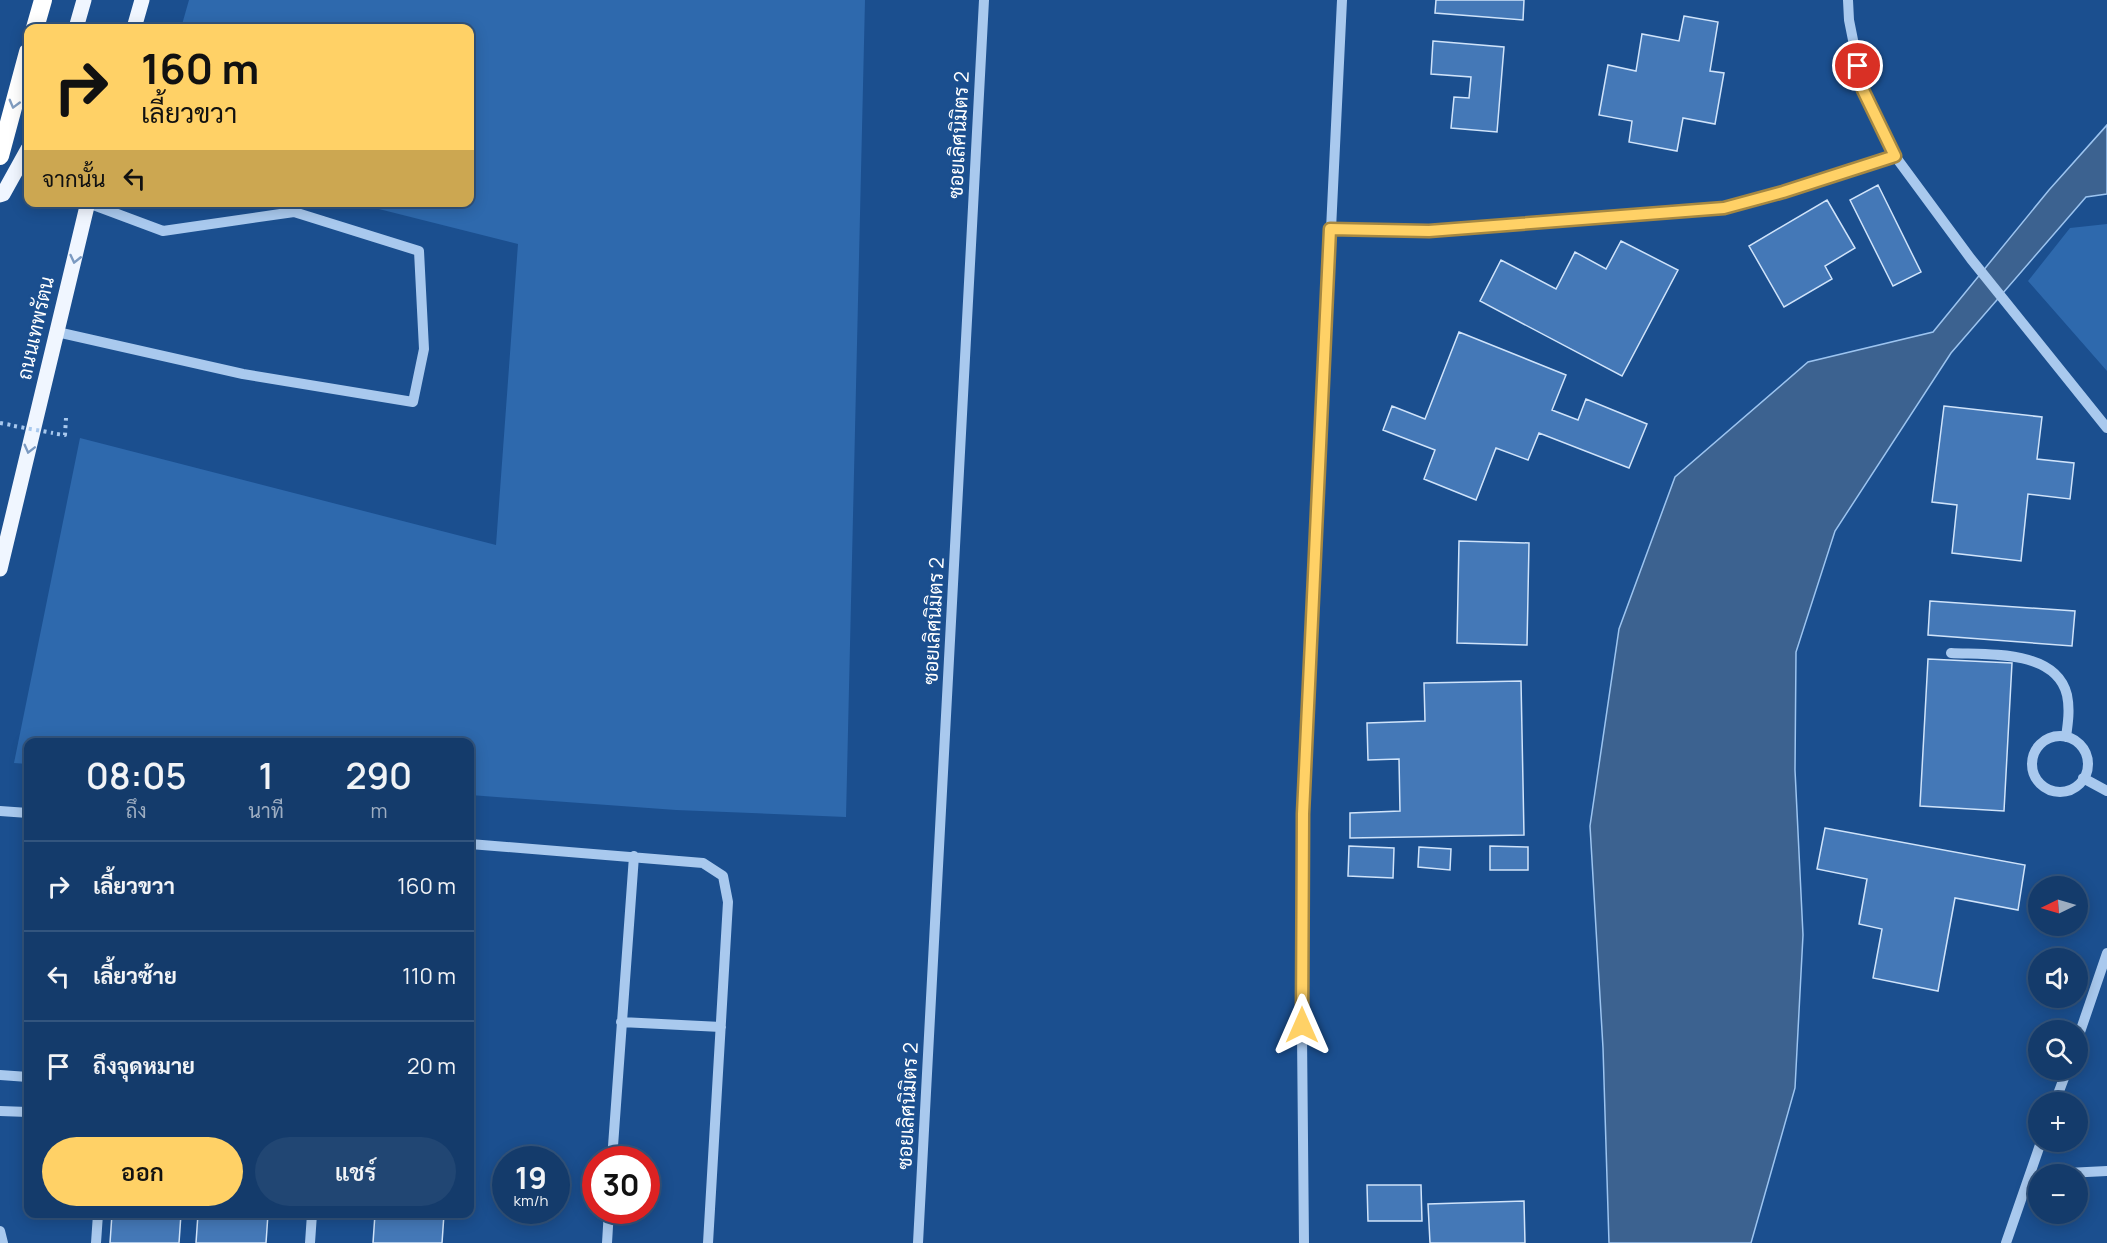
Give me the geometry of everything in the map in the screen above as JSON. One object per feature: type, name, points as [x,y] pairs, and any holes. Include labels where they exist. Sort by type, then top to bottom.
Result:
[{"type":"highway","points":[[36,24],[43,0]]},
{"type":"highway","points":[[0,156],[24,67]]},
{"type":"main road","points":[[77,24],[84,0]]},
{"type":"main road","points":[[135,24],[142,0]]},
{"type":"main road","points":[[0,195],[3,195],[24,156]]},
{"type":"main road","name":"ถนนเทพรัตน","points":[[0,569],[87,207]]},
{"type":"street","name":"ซอยเลิศนิมิตร 2","points":[[918,1243],[984,0]]},
{"type":"street","points":[[1304,1243],[1301,931],[1303,814],[1342,0]]},
{"type":"street","points":[[1848,0],[1849,20],[1863,90],[1895,156],[1971,259],[2107,428]]},
{"type":"street","points":[[1330,229],[1429,231],[1724,208],[1783,192],[1895,156]]},
{"type":"street","points":[[57,332],[243,374],[413,402],[424,349],[419,251],[294,212],[163,231],[99,207]]},
{"type":"street","points":[[1951,652],[2017,657],[2039,662],[2058,677],[2066,692],[2069,707],[2066,737]]},
{"type":"street","points":[[2052,737],[2066,737],[2079,744],[2087,756],[2087,771],[2083,778],[2080,784],[2068,792],[2054,792],[2041,785],[2033,772],[2033,758],[2039,745],[2052,737]]},
{"type":"street","points":[[2083,778],[2107,791]]},
{"type":"street","points":[[0,810],[24,813]]},
{"type":"street","points":[[474,844],[703,863],[723,876],[728,902],[708,1243]]},
{"type":"street","points":[[613,1146],[634,856]]},
{"type":"street","points":[[2084,1020],[2107,953]]},
{"type":"street","points":[[621,1022],[721,1027]]},
{"type":"street","points":[[0,1075],[24,1077]]},
{"type":"street","points":[[0,1111],[24,1112]]},
{"type":"street","points":[[2088,1172],[2107,1171]]},
{"type":"street","points":[[2006,1243],[2028,1190]]},
{"type":"street","points":[[96,1243],[98,1218]]},
{"type":"street","points":[[310,1243],[312,1218]]},
{"type":"street","points":[[607,1243],[608,1224]]},
{"type":"street","points":[[0,1231],[3,1243]]},
{"type":"path","points":[[14,426],[65,435],[66,418]]},
{"type":"shaded area","points":[[189,0],[865,0],[846,817],[676,810],[474,795],[474,738],[24,738],[24,764],[14,763],[80,438],[496,545],[518,244],[371,207],[474,207],[474,24],[182,24]]},
{"type":"shaded area","points":[[2107,125],[2107,194],[2086,197],[1951,353],[1835,531],[1796,652],[1795,770],[1803,935],[1795,1088],[1751,1243],[1609,1243],[1603,1048],[1590,826],[1619,629],[1675,477],[1808,362],[1933,332],[2049,190]]},
{"type":"shaded area","points":[[2107,224],[2107,371],[2028,281],[2070,228]]},
{"type":"building","points":[[1436,0],[1524,0],[1523,20],[1435,13]]},
{"type":"building","points":[[1684,16],[1718,22],[1710,71],[1724,73],[1715,124],[1683,118],[1677,151],[1629,142],[1632,121],[1599,115],[1608,65],[1636,71],[1642,34],[1679,41]]},
{"type":"building","points":[[1433,41],[1504,47],[1497,132],[1451,128],[1454,97],[1469,98],[1471,77],[1431,74]]},
{"type":"building","points":[[1878,185],[1921,272],[1893,286],[1850,200]]},
{"type":"building","points":[[1827,200],[1855,248],[1825,266],[1832,279],[1784,307],[1749,246]]},
{"type":"building","points":[[1621,241],[1678,270],[1622,376],[1480,301],[1501,260],[1556,289],[1575,252],[1606,269]]},
{"type":"building","points":[[1459,332],[1566,375],[1552,410],[1578,420],[1586,399],[1647,424],[1629,468],[1539,433],[1528,460],[1496,448],[1476,500],[1424,479],[1435,450],[1383,430],[1392,406],[1425,419]]},
{"type":"building","points":[[1944,406],[2042,417],[2037,459],[2074,463],[2070,499],[2028,494],[2021,561],[1952,553],[1957,505],[1932,502]]},
{"type":"building","points":[[1459,541],[1529,543],[1527,645],[1457,643]]},
{"type":"building","points":[[1930,601],[2075,611],[2072,646],[1928,635]]},
{"type":"building","points":[[1928,659],[2012,663],[2004,811],[1920,806]]},
{"type":"building","points":[[1521,681],[1524,835],[1350,838],[1350,813],[1400,811],[1399,759],[1368,760],[1367,723],[1425,721],[1424,683]]},
{"type":"building","points":[[1825,828],[2025,865],[2018,910],[1955,898],[1938,991],[1873,978],[1882,929],[1859,924],[1867,879],[1817,869]]},
{"type":"building","points":[[1349,846],[1394,848],[1393,878],[1348,876]]},
{"type":"building","points":[[1490,846],[1528,847],[1528,870],[1490,870]]},
{"type":"building","points":[[1419,847],[1451,849],[1450,870],[1418,867]]},
{"type":"building","points":[[1367,1185],[1421,1185],[1422,1221],[1368,1221]]},
{"type":"building","points":[[1524,1201],[1525,1243],[1430,1243],[1428,1204]]},
{"type":"building","points":[[112,1218],[181,1218],[179,1243],[110,1243]]},
{"type":"building","points":[[198,1218],[268,1218],[266,1243],[196,1243]]},
{"type":"building","points":[[375,1218],[444,1218],[442,1243],[373,1243]]},
{"type":"route","points":[[1302,1025],[1303,814],[1330,229],[1429,231],[1724,208],[1783,192],[1895,156],[1863,90],[1858,66]]}]
